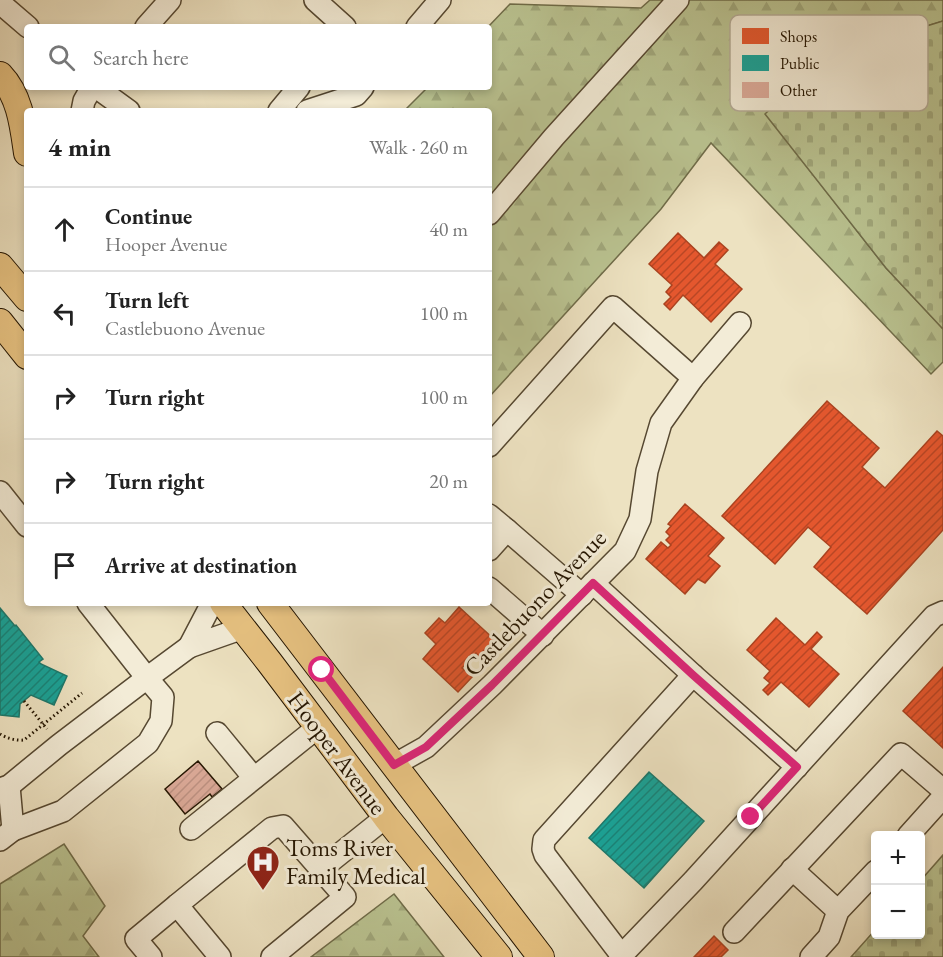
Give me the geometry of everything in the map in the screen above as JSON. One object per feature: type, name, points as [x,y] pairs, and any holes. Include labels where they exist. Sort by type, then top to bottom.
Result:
[{"type":"main road","points":[[0,75],[8,83],[18,103],[24,128]]},
{"type":"main road","points":[[0,266],[24,294]]},
{"type":"main road","points":[[0,322],[24,352]]},
{"type":"main road","name":"Hooper Avenue","points":[[225,606],[386,817],[499,957]]},
{"type":"main road","points":[[236,606],[270,663]]},
{"type":"main road","name":"Hooper Avenue","points":[[272,606],[541,957]]},
{"type":"lane","points":[[149,24],[170,0]]},
{"type":"lane","points":[[315,0],[342,24]]},
{"type":"lane","points":[[420,24],[440,0]]},
{"type":"lane","points":[[492,209],[678,0]]},
{"type":"lane","points":[[0,3],[24,24]]},
{"type":"lane","points":[[83,108],[84,101],[92,90]]},
{"type":"lane","points":[[98,90],[125,108]]},
{"type":"lane","points":[[282,108],[296,90]]},
{"type":"lane","points":[[316,108],[356,95],[360,90]]},
{"type":"lane","points":[[492,443],[613,307],[693,378]]},
{"type":"lane","name":"Castlebuono Avenue","points":[[394,765],[426,747],[492,685],[626,551],[639,519],[647,471],[661,423],[693,378],[740,324]]},
{"type":"lane","points":[[0,492],[24,522]]},
{"type":"lane","points":[[492,517],[588,589],[693,675],[797,767]]},
{"type":"lane","points":[[492,547],[507,530]]},
{"type":"lane","points":[[492,591],[543,635]]},
{"type":"lane","points":[[90,606],[147,678],[163,697],[161,721],[148,742],[63,811],[6,835],[4,788],[59,745],[147,678],[189,647],[243,628]]},
{"type":"lane","points":[[189,647],[210,606]]},
{"type":"lane","points":[[693,675],[544,840],[545,855],[621,956],[934,616],[943,612]]},
{"type":"lane","points":[[191,829],[318,727]]},
{"type":"lane","points":[[217,733],[254,778]]},
{"type":"lane","points":[[734,932],[901,754],[943,790]]},
{"type":"lane","points":[[912,831],[943,797]]},
{"type":"lane","points":[[321,870],[386,817]]},
{"type":"lane","points":[[151,957],[136,939],[272,828],[283,826],[345,897],[272,957]]},
{"type":"lane","points":[[792,869],[838,911]]},
{"type":"lane","points":[[811,957],[829,937],[838,911],[871,876]]},
{"type":"lane","points":[[177,905],[220,957]]},
{"type":"path","points":[[0,734],[20,741],[24,740],[82,693]]},
{"type":"path","points":[[24,700],[59,745]]},
{"type":"green space","points":[[650,0],[943,0],[943,21],[928,26],[928,15],[730,15],[730,111],[769,111],[766,114],[886,268],[943,329],[943,362],[931,374],[711,143],[661,209],[492,394],[492,108],[407,108],[425,90],[492,90],[491,24],[510,4],[641,8]]},
{"type":"green space","points":[[943,21],[943,329],[886,268],[765,114],[768,111],[928,111],[928,26]]},
{"type":"green space","points":[[64,844],[105,906],[83,936],[99,957],[0,957],[0,884]]},
{"type":"green space","points":[[943,855],[943,957],[851,957],[871,934],[871,939],[925,939],[925,875]]},
{"type":"green space","points":[[394,894],[444,957],[311,957]]},
{"type":"building: Shops","points":[[678,233],[704,258],[719,242],[728,250],[715,264],[742,289],[711,322],[683,295],[670,310],[664,304],[671,297],[666,292],[672,285],[649,264]]},
{"type":"building: Shops","points":[[827,401],[879,448],[862,467],[885,488],[937,431],[943,436],[943,530],[867,614],[814,567],[831,547],[808,527],[775,564],[722,516]]},
{"type":"building: Shops","points":[[685,504],[724,538],[708,556],[720,566],[705,583],[698,579],[685,594],[646,559],[661,542],[668,548],[671,545],[666,540],[670,536],[666,532],[671,526],[668,524]]},
{"type":"building: Shops","points":[[459,607],[496,641],[481,658],[476,653],[462,668],[472,677],[458,692],[423,659],[436,644],[425,633],[439,618],[445,623]]},
{"type":"building: Shops","points":[[776,618],[805,645],[817,632],[822,637],[811,649],[839,674],[809,707],[781,682],[768,695],[763,690],[770,683],[764,678],[770,671],[747,650]]},
{"type":"building: Shops","points":[[943,667],[943,748],[903,711]]},
{"type":"building: Shops","points":[[714,936],[728,950],[721,957],[694,957]]},
{"type":"building: Public","points":[[0,608],[43,659],[39,662],[67,676],[54,705],[31,695],[20,704],[19,717],[0,715]]},
{"type":"building: Public","points":[[649,772],[704,821],[644,888],[589,838]]},
{"type":"building: Other","points":[[198,761],[222,789],[212,797],[210,794],[185,814],[165,789]]},
{"type":"place","name":"Toms River Family Medical","points":[[263,891]]},
{"type":"route","points":[[322,670],[394,765],[426,747],[492,685],[593,583],[797,767],[751,817]]}]
